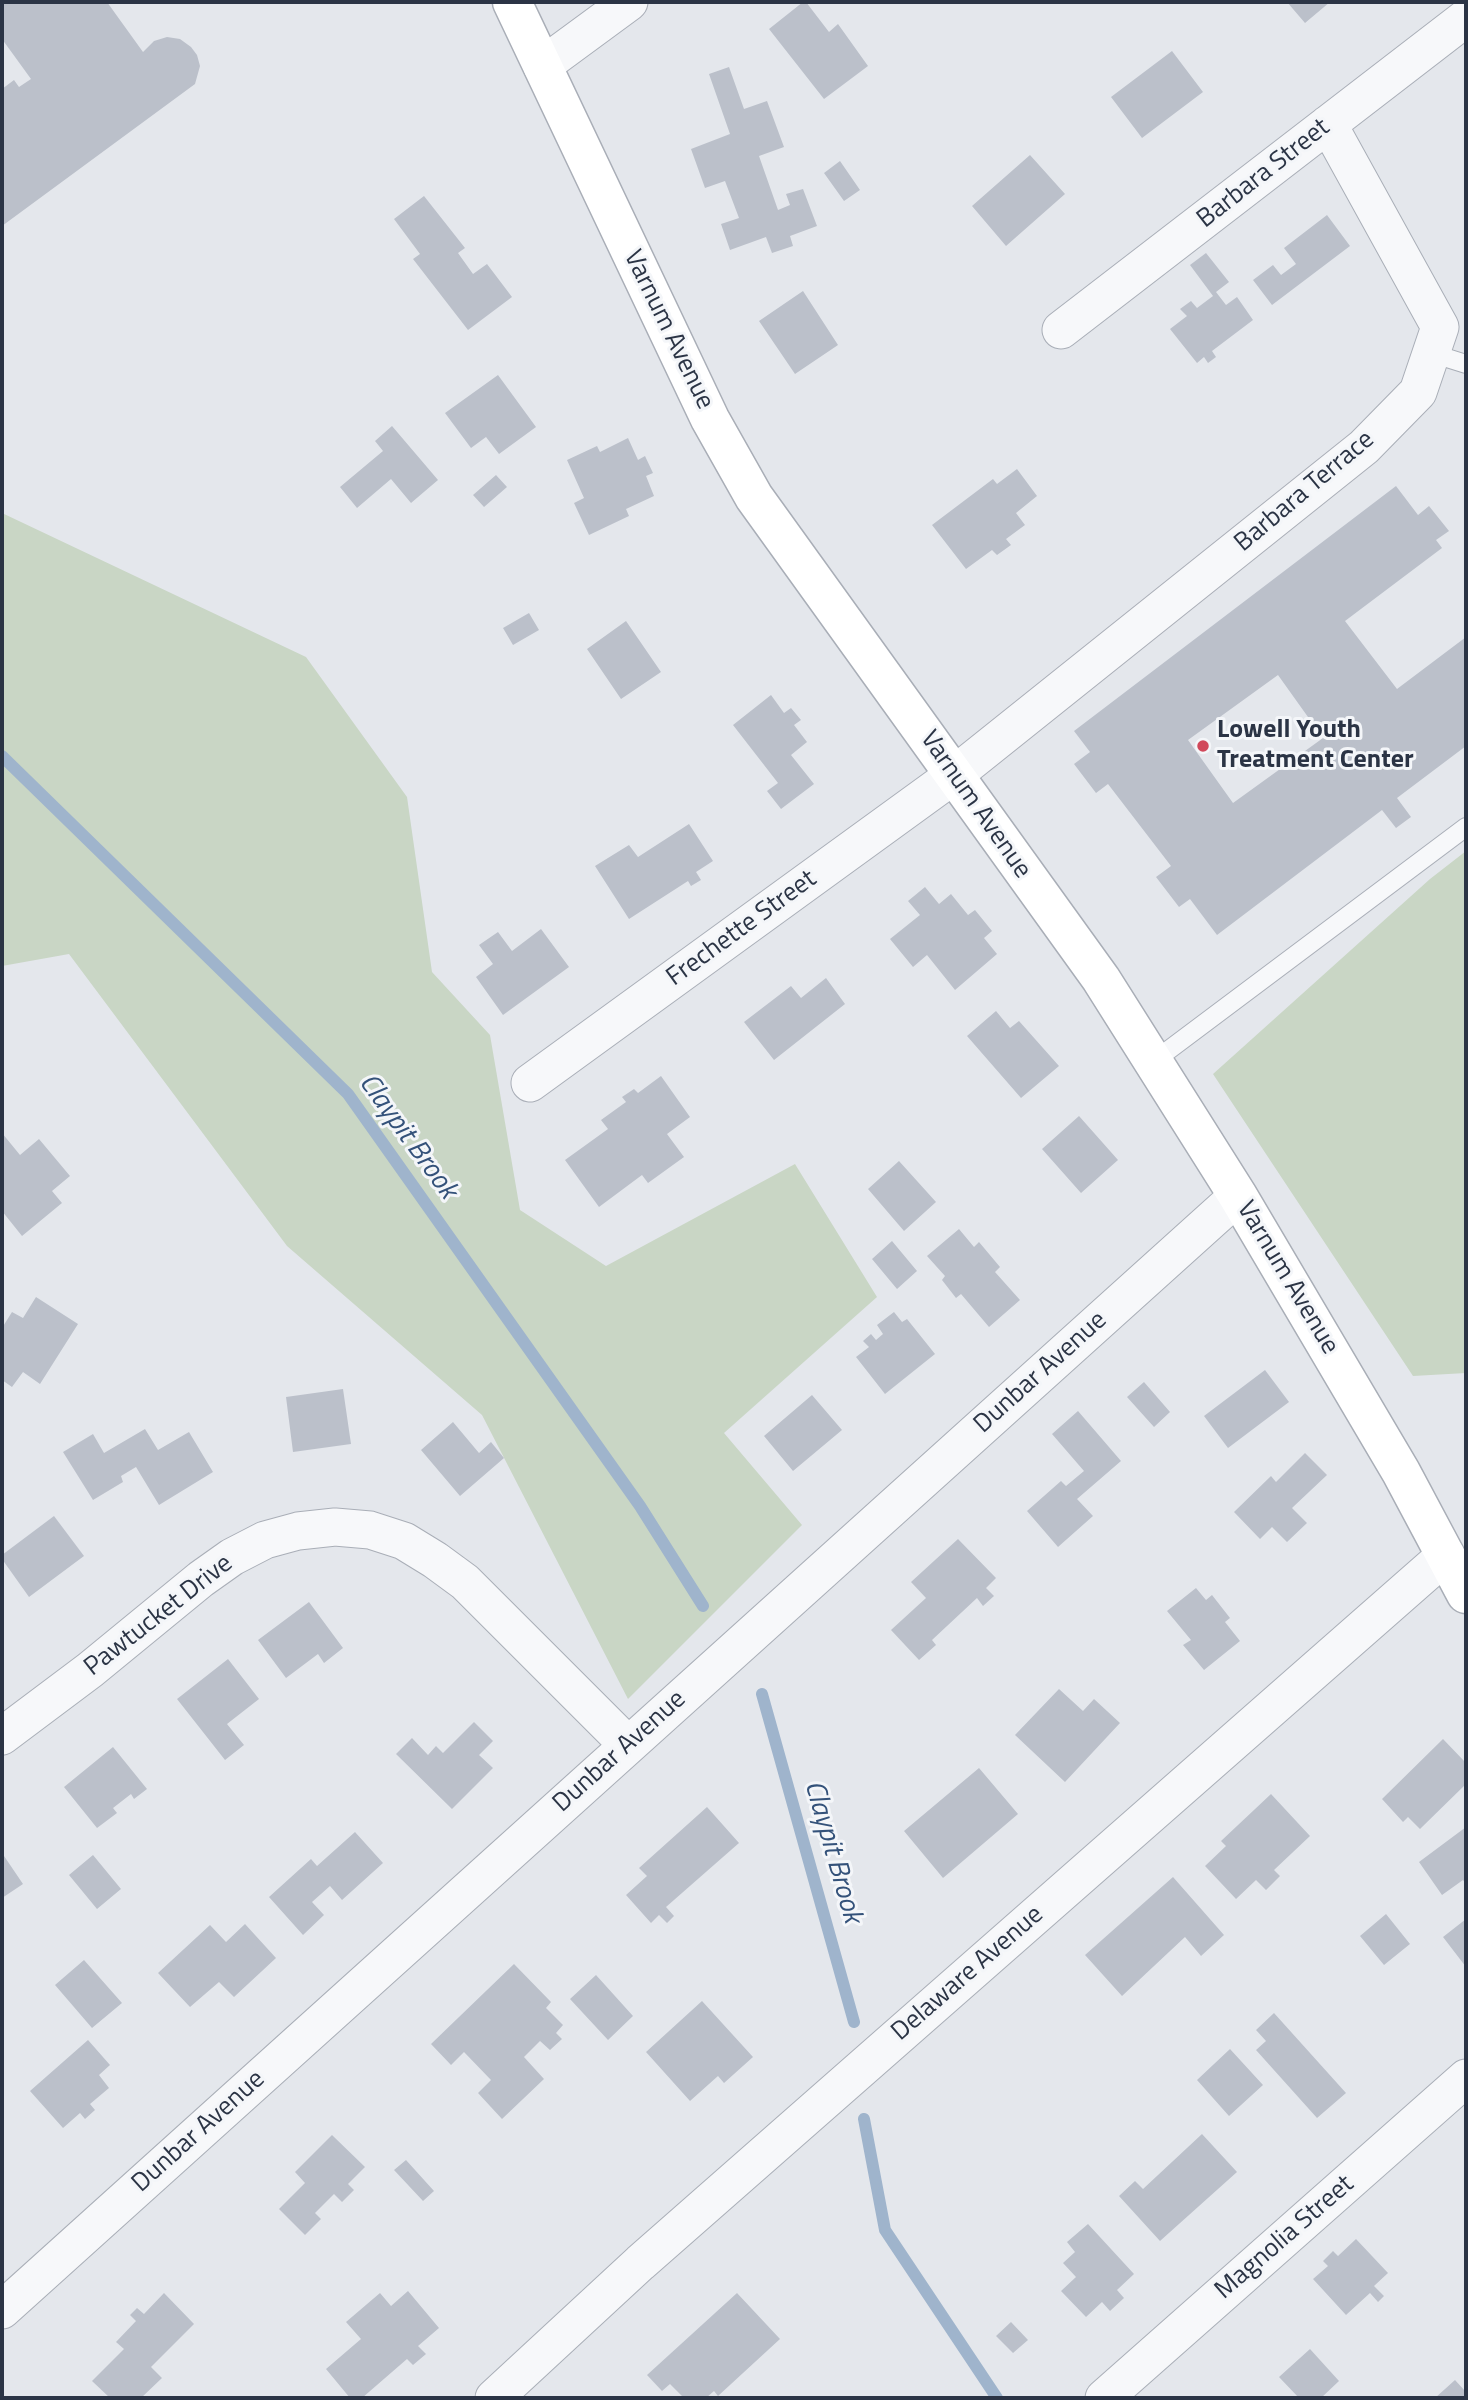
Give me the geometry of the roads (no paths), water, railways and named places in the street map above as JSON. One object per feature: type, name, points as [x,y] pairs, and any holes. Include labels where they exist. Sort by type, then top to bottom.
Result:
[{"type":"main road","name":"Varnum Avenue","points":[[512,2],[710,419],[754,497],[1101,979],[1238,1196],[1401,1472],[1466,1594]]},
{"type":"street","points":[[542,66],[629,2]]},
{"type":"street","name":"Barbara Street","points":[[1061,330],[1466,18]]},
{"type":"street","name":"Barbara Terrace","points":[[954,775],[1364,447],[1418,392],[1440,327],[1328,124]]},
{"type":"street","name":"Frechette Street","points":[[530,1083],[954,775]]},
{"type":"street","name":"Dunbar Avenue","points":[[2,2310],[1238,1196]]},
{"type":"street","name":"Pawtucket Drive","points":[[2,1736],[232,1557],[265,1540],[298,1531],[335,1527],[370,1530],[404,1541],[465,1582],[627,1744]]},
{"type":"street","name":"Delaware Avenue","points":[[495,2398],[640,2263],[1446,1555]]},
{"type":"street","name":"Magnolia Street","points":[[1104,2398],[1466,2078]]},
{"type":"lane","points":[[1431,353],[1466,364]]},
{"type":"lane","points":[[1154,1061],[1466,827]]},
{"type":"waterway","name":"Claypit Brook","points":[[2,756],[348,1094],[640,1506],[703,1606]]},
{"type":"waterway","name":"Claypit Brook","points":[[762,1694],[854,2022]]},
{"type":"waterway","name":"Claypit Brook","points":[[864,2119],[885,2230],[997,2398]]},
{"type":"place","name":"Lowell Youth Treatment Center","points":[[1203,746]]}]
